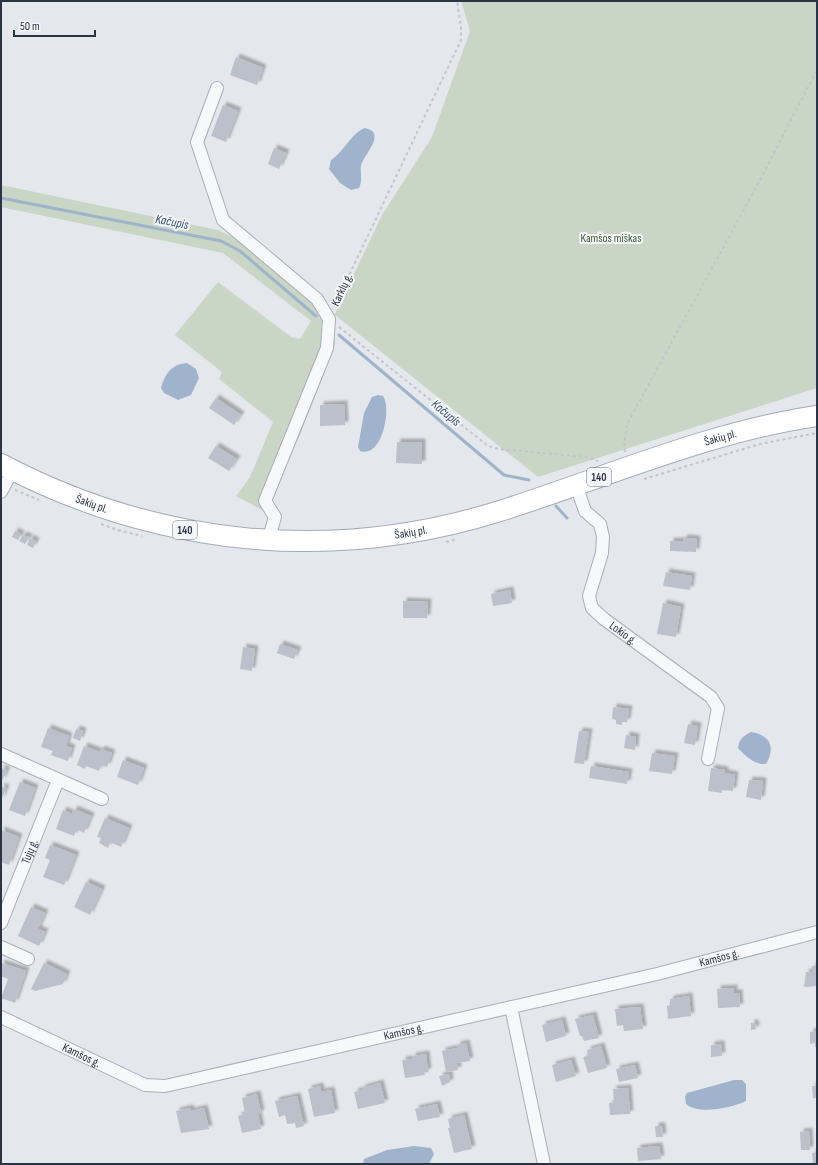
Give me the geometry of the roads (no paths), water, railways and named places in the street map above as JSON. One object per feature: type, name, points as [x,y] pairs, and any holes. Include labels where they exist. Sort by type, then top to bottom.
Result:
[{"type":"main road","name":"Šakių pl.","points":[[5,478],[72,497],[141,520],[188,530],[268,541],[338,540],[380,536],[449,525],[608,474],[634,473],[718,438],[762,426],[817,416]]},
{"type":"street","points":[[217,88],[197,142],[223,220],[317,298],[329,319],[327,348],[265,501],[275,517],[268,541]]},
{"type":"street","name":"Lokio g.","points":[[576,485],[585,511],[600,524],[603,537],[602,553],[589,596],[592,608],[604,619],[712,697],[718,708],[708,759]]},
{"type":"street","points":[[1,754],[102,799]]},
{"type":"street","name":"Tujų g.","points":[[1,923],[58,780]]},
{"type":"street","name":"Kamšos g.","points":[[1,1017],[145,1086],[165,1086],[690,966],[817,932]]},
{"type":"street","points":[[1,946],[28,959]]},
{"type":"street","points":[[511,1007],[544,1164]]},
{"type":"water","points":[[365,128],[372,131],[374,134],[374,139],[361,166],[361,180],[359,188],[351,190],[340,183],[329,169],[331,160],[336,157],[360,130]]},
{"type":"water","points":[[187,363],[196,369],[199,378],[191,395],[178,400],[164,393],[161,388],[167,374],[173,367]]},
{"type":"water","points":[[378,395],[383,396],[385,402],[386,411],[383,431],[374,447],[368,451],[360,451],[358,447],[364,413],[372,397]]},
{"type":"water","points":[[751,732],[767,739],[771,747],[771,752],[766,764],[758,763],[747,757],[738,748],[739,742],[742,738]]},
{"type":"water","points":[[734,1080],[742,1080],[746,1084],[746,1101],[724,1108],[707,1110],[692,1107],[686,1104],[685,1097],[687,1093]]},
{"type":"water","points":[[414,1146],[431,1148],[434,1154],[429,1164],[363,1164],[364,1159],[387,1150]]},
{"type":"waterway","name":"Kačupis","points":[[1,198],[221,241],[240,251],[316,316]]},
{"type":"waterway","name":"Kačupis","points":[[339,335],[504,475],[529,480]]},
{"type":"waterway","name":"Kačupis","points":[[556,506],[567,518]]},
{"type":"park label","name":"Kamšos miškas","points":[[611,238]]}]
